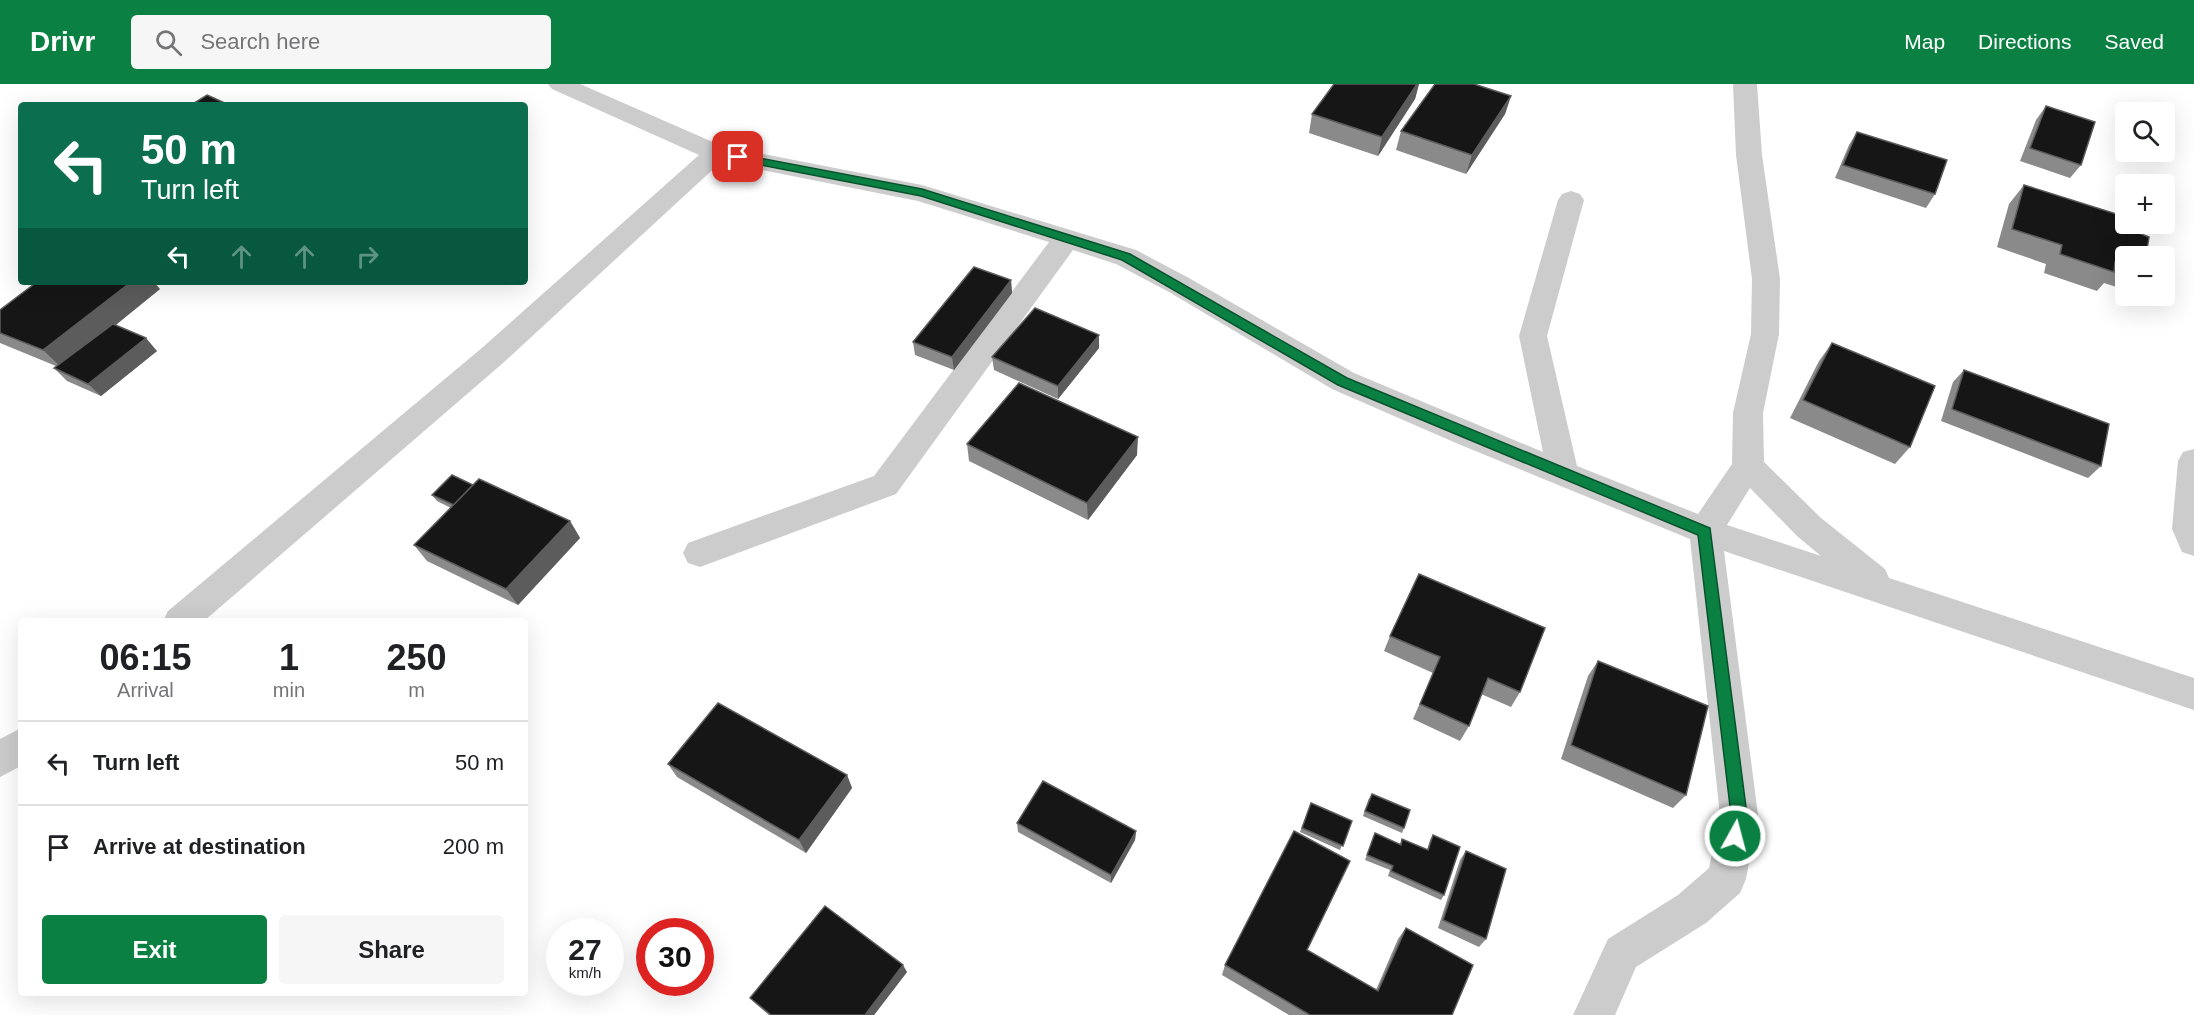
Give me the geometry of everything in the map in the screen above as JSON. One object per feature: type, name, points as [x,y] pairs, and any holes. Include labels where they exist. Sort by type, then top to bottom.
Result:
[{"type":"street","points":[[560,84],[716,153],[922,193],[1126,257],[1343,381],[1563,474],[1705,531],[2194,694]]},
{"type":"street","points":[[1593,1015],[1622,953],[1692,909],[1726,879],[1739,815],[1705,531],[1748,465],[1748,413],[1765,334],[1766,279],[1749,155],[1744,84]]},
{"type":"street","points":[[184,618],[493,355],[716,153]]},
{"type":"street","points":[[1563,474],[1533,336],[1571,200]]},
{"type":"street","points":[[700,553],[885,484],[1067,237]]},
{"type":"street","points":[[2194,461],[2188,529],[2194,543]]},
{"type":"street","points":[[1748,465],[1809,527],[1888,591]]},
{"type":"street","points":[[0,760],[18,747]]},
{"type":"building","points":[[1334,84],[1417,84],[1382,137],[1312,114]]},
{"type":"building","points":[[1435,84],[1474,84],[1511,96],[1472,155],[1401,131]]},
{"type":"building","points":[[207,95],[222,102],[196,102]]},
{"type":"building","points":[[2046,106],[2095,122],[2081,165],[2030,148]]},
{"type":"building","points":[[1857,132],[1947,160],[1935,194],[1843,165]]},
{"type":"building","points":[[2024,185],[2115,214],[2115,234],[2141,234],[2149,237],[2148,246],[2115,246],[2114,272],[2060,254],[2062,245],[2012,229]]},
{"type":"building","points":[[974,267],[1011,280],[952,357],[913,342]]},
{"type":"building","points":[[33,285],[127,285],[43,350],[0,333],[0,310]]},
{"type":"building","points":[[1035,308],[1099,335],[1058,386],[992,357]]},
{"type":"building","points":[[113,324],[146,338],[88,384],[54,368]]},
{"type":"building","points":[[1832,343],[1935,386],[1910,447],[1803,400]]},
{"type":"building","points":[[1964,370],[2109,424],[2101,466],[1952,409]]},
{"type":"building","points":[[1019,383],[1138,437],[1087,503],[967,444]]},
{"type":"building","points":[[452,475],[473,485],[454,505],[432,495]]},
{"type":"building","points":[[479,479],[570,521],[506,589],[414,545]]},
{"type":"building","points":[[1419,574],[1545,628],[1520,692],[1488,678],[1469,726],[1420,704],[1440,657],[1390,636]]},
{"type":"building","points":[[1598,661],[1708,706],[1686,795],[1571,745]]},
{"type":"building","points":[[718,703],[847,775],[799,840],[668,764]]},
{"type":"building","points":[[1043,781],[1136,831],[1111,875],[1017,823]]},
{"type":"building","points":[[1372,794],[1410,810],[1404,828],[1365,811]]},
{"type":"building","points":[[1311,803],[1352,821],[1343,846],[1302,828]]},
{"type":"building","points":[[1294,831],[1350,861],[1307,950],[1378,991],[1406,928],[1473,965],[1452,1015],[1310,1015],[1225,965]]},
{"type":"building","points":[[1375,833],[1401,845],[1402,839],[1428,850],[1433,835],[1460,847],[1444,895],[1391,871],[1393,866],[1367,855]]},
{"type":"building","points":[[1466,851],[1506,869],[1486,939],[1443,920]]},
{"type":"building","points":[[825,906],[903,965],[865,1015],[771,1015],[750,998]]},
{"type":"route","points":[[738,157],[922,193],[1126,257],[1179,285],[1343,381],[1467,435],[1705,531],[1739,815],[1735,836]]}]
